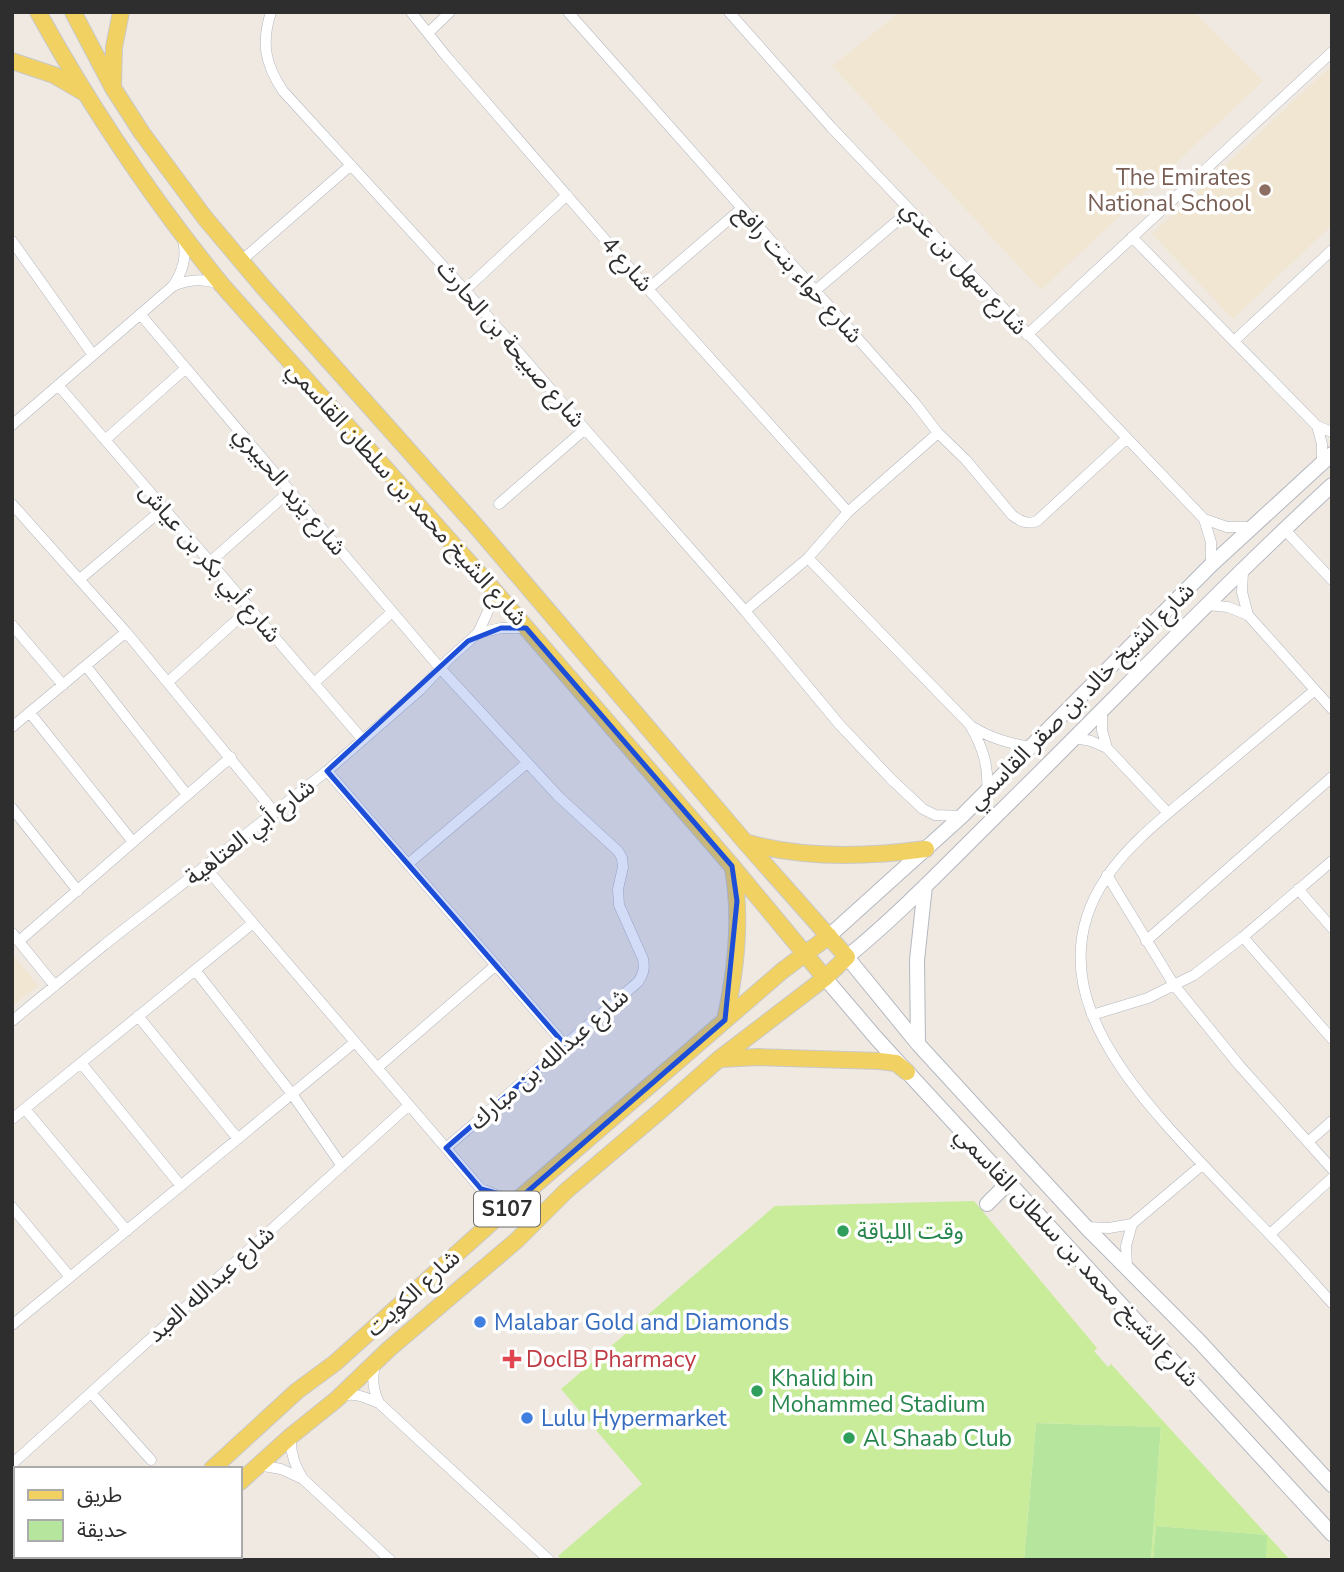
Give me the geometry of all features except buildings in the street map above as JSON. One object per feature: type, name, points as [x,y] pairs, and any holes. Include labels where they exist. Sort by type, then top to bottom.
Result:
[{"type":"main road","name":"شارع الشيخ محمد بن سلطان القاسمي","points":[[38,12],[129,162],[183,237],[222,285],[491,587],[907,1072],[1332,1534]]},
{"type":"main road","name":"شارع الشيخ محمد بن سلطان القاسمي","points":[[73,12],[113,88],[142,132],[173,176],[241,261],[475,525],[746,843],[847,957],[918,1044],[1086,1227],[1200,1342],[1332,1485]]},
{"type":"main road","points":[[113,88],[113,61],[121,12]]},
{"type":"main road","points":[[12,61],[54,75],[88,96]]},
{"type":"main road","name":"شارع الشيخ خالد بن صقر القاسمي","points":[[829,936],[962,816],[1211,565],[1327,458]]},
{"type":"main road","name":"شارع الشيخ خالد بن صقر القاسمي","points":[[847,957],[925,886],[1243,569],[1332,485]]},
{"type":"main road","points":[[746,843],[777,851],[804,853],[876,854],[926,849]]},
{"type":"main road","points":[[725,1020],[733,980],[736,932],[737,901],[732,866]]},
{"type":"main road","points":[[918,1044],[917,960],[925,886]]},
{"type":"main road","name":"شارع الكويت","points":[[214,1467],[725,1020],[782,971],[829,936]]},
{"type":"main road","name":"شارع الكويت","points":[[242,1480],[337,1399],[377,1359],[511,1246],[566,1191],[719,1059],[825,978],[847,957]]},
{"type":"main road","points":[[719,1059],[758,1056],[879,1061],[896,1063],[907,1072]]},
{"type":"main road","points":[[987,1204],[1009,1182]]},
{"type":"street","name":"شارع صبيحة بن الحارث","points":[[271,12],[265,43],[267,60],[283,90],[465,290],[790,663],[839,724],[916,804],[936,815],[962,816]]},
{"type":"street","name":"شارع 4","points":[[411,12],[648,289],[848,512]]},
{"type":"street","points":[[428,33],[450,12]]},
{"type":"street","name":"شارع حواء بنت رافع","points":[[568,12],[1012,515],[1026,523],[1037,521],[1126,439]]},
{"type":"street","name":"شارع سهل بن عدي","points":[[729,12],[831,127],[1204,519]]},
{"type":"street","points":[[1027,335],[1332,52]]},
{"type":"street","points":[[241,261],[351,165]]},
{"type":"street","points":[[465,290],[567,195]]},
{"type":"street","points":[[648,289],[741,209]]},
{"type":"street","points":[[815,291],[910,210]]},
{"type":"street","points":[[12,425],[173,286],[183,268],[183,237]]},
{"type":"street","points":[[1132,237],[1317,426],[1332,432]]},
{"type":"street","points":[[12,241],[93,355]]},
{"type":"street","points":[[1234,341],[1332,250]]},
{"type":"street","points":[[173,286],[192,280],[212,281],[222,285]]},
{"type":"street","name":"شارع يزيد الحبيري","points":[[140,314],[440,668]]},
{"type":"street","points":[[105,440],[186,368]]},
{"type":"street","name":"شارع أبي بكر بن عياش","points":[[58,385],[363,740]]},
{"type":"street","points":[[1317,426],[1327,458]]},
{"type":"street","points":[[499,504],[585,429]]},
{"type":"street","points":[[745,611],[808,558],[848,512],[937,433]]},
{"type":"street","points":[[210,562],[290,491]]},
{"type":"street","points":[[12,503],[16,515],[80,579],[275,813]]},
{"type":"street","points":[[80,579],[164,509]]},
{"type":"street","points":[[1204,519],[1227,527],[1251,527]]},
{"type":"street","points":[[1204,519],[1211,542],[1211,565]]},
{"type":"street","points":[[1284,530],[1332,580]]},
{"type":"street","points":[[808,558],[971,726],[999,741],[1030,747]]},
{"type":"street","points":[[1243,569],[1242,592],[1248,615]]},
{"type":"street","name":"شارع أبي العتاهية","points":[[12,1021],[327,771],[420,690],[478,633],[488,611],[491,587]]},
{"type":"street","points":[[1207,605],[1228,607],[1248,615],[1332,709]]},
{"type":"street","points":[[168,682],[250,608]]},
{"type":"street","points":[[314,683],[392,612]]},
{"type":"street","points":[[12,625],[63,685]]},
{"type":"street","points":[[478,633],[501,628],[526,628]]},
{"type":"street","points":[[12,727],[126,632]]},
{"type":"street","points":[[86,666],[187,795]]},
{"type":"street","name":"شارع عبدالله بن مبارك","points":[[440,668],[559,797],[618,851],[623,867],[618,890],[619,905],[645,966],[638,982],[446,1148]]},
{"type":"street","points":[[1315,690],[1135,842],[1107,875],[1096,893],[1087,912],[1080,954],[1083,985],[1092,1015],[1103,1039],[1131,1082],[1202,1165],[1270,1234],[1332,1303]]},
{"type":"street","points":[[1101,711],[1107,748]]},
{"type":"street","points":[[30,713],[133,842]]},
{"type":"street","points":[[971,726],[984,756],[987,791]]},
{"type":"street","points":[[1076,737],[1107,748],[1168,813]]},
{"type":"street","points":[[55,986],[16,937],[78,891],[231,757]]},
{"type":"street","points":[[408,864],[527,763]]},
{"type":"street","points":[[327,771],[565,1045]]},
{"type":"street","points":[[1146,941],[1332,777]]},
{"type":"street","points":[[12,808],[78,891]]},
{"type":"street","points":[[1092,1015],[1148,998],[1194,975],[1332,861]]},
{"type":"street","points":[[205,867],[481,1189],[488,1202],[491,1223]]},
{"type":"street","points":[[1107,875],[1174,985],[1248,1075],[1332,1169]]},
{"type":"street","points":[[1298,889],[1332,928]]},
{"type":"street","points":[[12,1119],[253,923]]},
{"type":"street","points":[[1243,937],[1332,1039]]},
{"type":"street","points":[[377,1068],[496,965]]},
{"type":"street","points":[[195,970],[292,1094],[342,1166]]},
{"type":"street","points":[[138,1016],[238,1139]]},
{"type":"street","points":[[13,1324],[355,1042]]},
{"type":"street","points":[[81,1063],[181,1186]]},
{"type":"street","name":"شارع عبدالله العبد","points":[[12,1464],[409,1105]]},
{"type":"street","points":[[25,1109],[127,1231]]},
{"type":"street","points":[[1308,1142],[1332,1121]]},
{"type":"street","points":[[1086,1227],[1109,1228],[1132,1224],[1202,1165]]},
{"type":"street","points":[[1270,1234],[1332,1178]]},
{"type":"street","points":[[481,1189],[499,1196],[519,1199]]},
{"type":"street","points":[[12,1208],[70,1278]]},
{"type":"street","points":[[1127,1268],[1126,1246],[1132,1224]]},
{"type":"street","points":[[377,1359],[373,1386],[379,1403]]},
{"type":"street","points":[[91,1393],[151,1460]]},
{"type":"street","points":[[337,1399],[346,1394],[379,1403],[549,1560]]},
{"type":"street","points":[[291,1436],[292,1454],[303,1479],[390,1560]]},
{"type":"street","points":[[258,1465],[281,1469],[303,1479]]},
{"type":"street","points":[[160,1558],[183,1560]]},
{"type":"highlighted area","points":[[501,628],[526,628],[732,866],[737,901],[725,1020],[519,1199],[481,1189],[446,1148],[565,1045],[327,771],[468,641]]},
{"type":"shaded area","points":[[900,12],[1194,12],[1263,81],[1041,290],[832,66]]},
{"type":"shaded area","name":"The Emirates National School","points":[[1332,65],[1332,225],[1233,319],[1152,234]]},
{"type":"shaded area","points":[[12,953],[38,986],[12,1006]]},
{"type":"green space","points":[[974,1201],[1097,1348],[1094,1351],[1108,1367],[1111,1364],[1290,1560],[1266,1560],[1267,1535],[1156,1526],[1151,1560],[1161,1427],[1036,1423],[1024,1560],[562,1560],[558,1556],[642,1484],[561,1389],[775,1206]]},
{"type":"green space","points":[[1036,1423],[1161,1427],[1151,1560],[1024,1560]]},
{"type":"green space","points":[[1156,1526],[1268,1535],[1266,1560],[1153,1560]]},
{"type":"place","name":"The Emirates National School","points":[[1265,190]]},
{"type":"place","name":"وقت اللياقة","points":[[843,1231]]},
{"type":"place","name":"Malabar Gold and Diamonds","points":[[480,1322]]},
{"type":"place","name":"DocIB Pharmacy","points":[[512,1359]]},
{"type":"place","name":"Khalid bin Mohammed Stadium","points":[[757,1391]]},
{"type":"place","name":"Lulu Hypermarket","points":[[527,1418]]},
{"type":"place","name":"Al Shaab Club","points":[[849,1438]]}]
